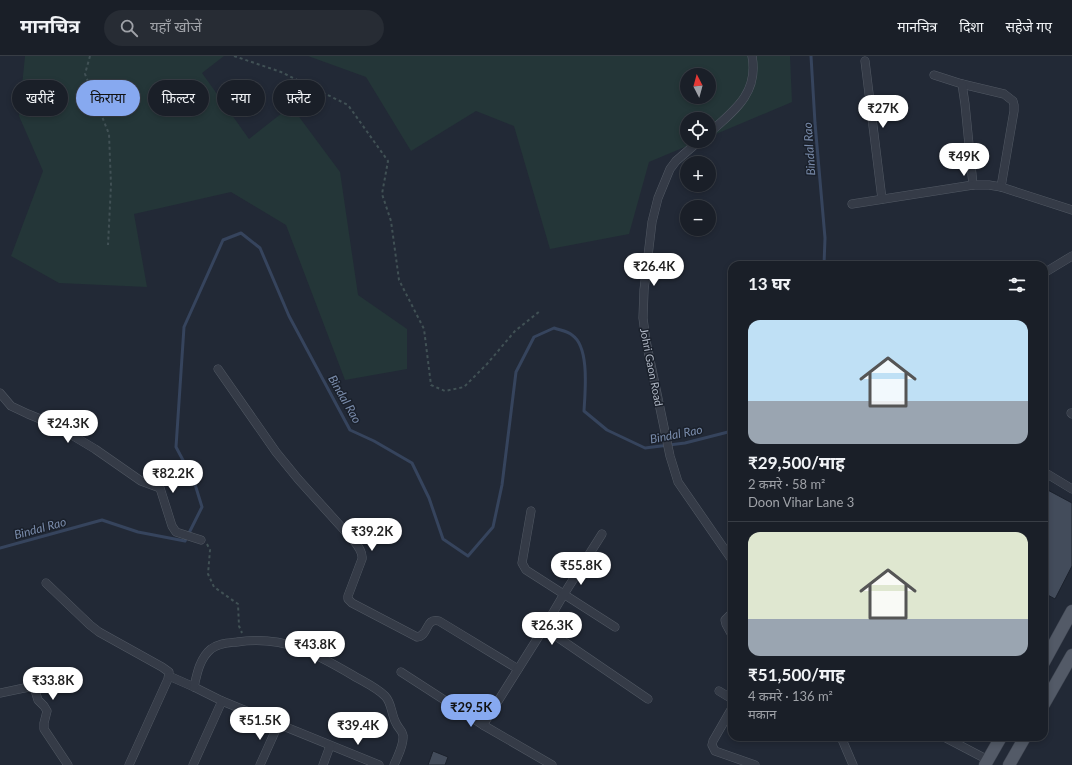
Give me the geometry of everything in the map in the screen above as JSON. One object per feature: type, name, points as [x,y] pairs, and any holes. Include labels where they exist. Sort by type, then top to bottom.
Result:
[{"type":"main road","points":[[1048,655],[1072,611]]},
{"type":"main road","points":[[1048,697],[1072,655]]},
{"type":"main road","points":[[987,762],[999,741]]},
{"type":"main road","points":[[1009,765],[1023,741]]},
{"type":"street","points":[[716,127],[731,114],[750,89],[754,76],[752,56]]},
{"type":"street","points":[[866,61],[882,199]]},
{"type":"street","points":[[934,74],[962,84],[1004,94],[1012,99],[1014,105],[1000,187]]},
{"type":"street","points":[[962,84],[973,186]]},
{"type":"street","name":"Johri Gaon Road","points":[[691,148],[676,161],[670,169],[658,198],[652,222],[644,290],[643,318],[646,341],[666,441],[678,482],[728,554]]},
{"type":"street","points":[[852,204],[973,186],[989,185],[1000,187],[1072,210]]},
{"type":"street","points":[[1048,271],[1072,256]]},
{"type":"street","points":[[218,369],[276,452],[359,547],[362,559],[348,596],[348,599],[352,603],[417,637],[423,634],[430,622],[434,620],[439,621],[518,669]]},
{"type":"street","points":[[0,393],[11,406],[55,425],[95,449],[141,481],[160,488],[172,526],[176,532],[201,540]]},
{"type":"street","points":[[1048,474],[1072,489]]},
{"type":"street","points":[[531,511],[522,563],[523,566],[530,574],[615,627]]},
{"type":"street","points":[[484,724],[602,534]]},
{"type":"street","points":[[46,583],[99,632],[167,670],[169,676],[129,765]]},
{"type":"street","points":[[728,618],[726,620],[728,628]]},
{"type":"street","points":[[544,628],[648,699]]},
{"type":"street","points":[[194,687],[198,668],[210,650],[222,644],[261,640],[277,642],[308,651],[381,692],[389,701],[394,720],[403,736],[403,743],[394,765]]},
{"type":"street","points":[[401,672],[552,765]]},
{"type":"street","points":[[169,676],[278,725],[379,765]]},
{"type":"street","points":[[0,693],[29,687],[35,690],[38,700],[47,711],[44,729],[68,765]]},
{"type":"street","points":[[719,691],[728,696]]},
{"type":"street","points":[[194,765],[222,701]]},
{"type":"street","points":[[728,715],[713,742],[713,749],[755,765]]},
{"type":"street","points":[[260,765],[278,725]]},
{"type":"street","points":[[843,741],[853,765]]},
{"type":"street","points":[[951,741],[987,762]]},
{"type":"street","points":[[323,765],[330,746]]},
{"type":"path","points":[[90,56],[85,74],[109,134],[111,185],[108,244]]},
{"type":"path","points":[[234,56],[281,72],[348,105],[388,161],[382,194],[391,221],[399,280],[424,329],[431,385],[445,391],[464,387],[487,364],[515,331],[540,311]]},
{"type":"path","points":[[201,540],[208,545],[210,550],[208,574],[214,587],[238,604],[239,626],[246,641]]},
{"type":"shaded area","points":[[25,56],[224,56],[202,73],[207,80],[148,80],[148,116],[209,116],[209,83],[217,94],[217,116],[233,116],[249,139],[278,116],[298,116],[340,172],[358,295],[407,329],[407,369],[345,380],[286,225],[231,192],[134,214],[147,287],[59,283],[11,256],[43,171],[19,116],[68,116],[68,80],[23,80]]},
{"type":"shaded area","points":[[308,56],[790,56],[792,102],[716,134],[716,112],[680,112],[680,148],[682,148],[649,162],[629,234],[550,249],[514,126],[476,111],[411,151],[366,77]]},
{"type":"building","points":[[1048,490],[1072,503],[1072,566],[1055,599],[1048,595]]},
{"type":"building","points":[[433,751],[448,757],[445,765],[428,765]]},
{"type":"waterway","name":"Bindal Rao","points":[[811,56],[825,238],[824,261]]},
{"type":"waterway","name":"Bindal Rao","points":[[0,548],[102,520],[138,532],[185,541],[202,507],[194,481],[176,447],[184,327],[223,240],[241,233],[260,248],[289,316],[350,430],[374,441],[412,463],[429,498],[443,539],[468,556],[493,527],[502,485],[516,372],[534,337],[554,328],[570,334],[578,341],[582,349],[585,370],[584,411],[607,430],[645,448],[685,443],[728,432]]}]
